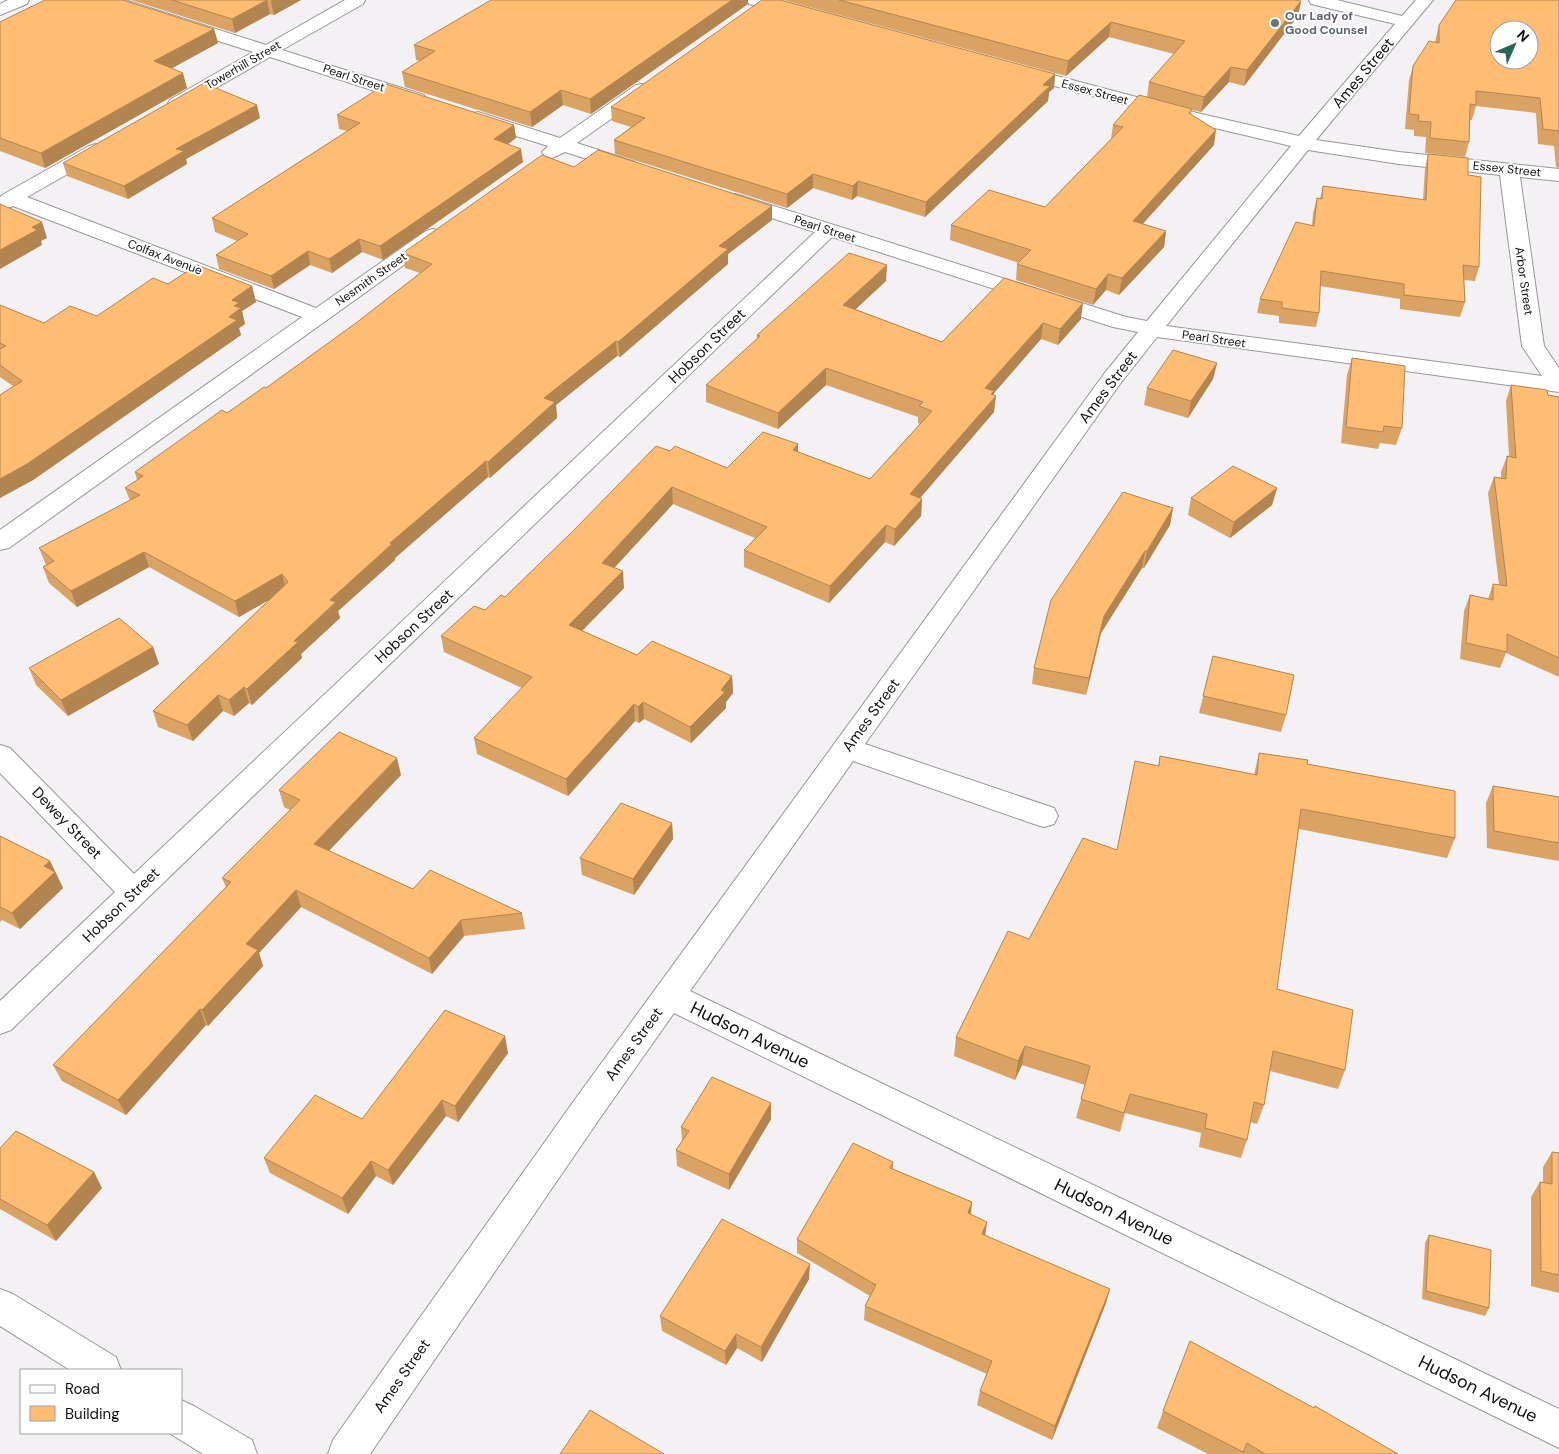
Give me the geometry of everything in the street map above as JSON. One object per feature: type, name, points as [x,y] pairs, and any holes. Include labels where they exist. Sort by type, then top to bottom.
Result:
[{"type":"street","points":[[0,10],[20,0]]},
{"type":"street","name":"Pearl Street","points":[[108,0],[439,105]]},
{"type":"street","name":"Towerhill Street","points":[[166,110],[357,0]]},
{"type":"street","name":"Ames Street","points":[[347,1454],[582,1116],[1112,379],[1303,143],[1425,0]]},
{"type":"street","points":[[1323,1],[1406,22]]},
{"type":"street","points":[[759,4],[812,16]]},
{"type":"street","name":"Essex Street","points":[[1004,67],[1205,121],[1303,143],[1373,155],[1559,175]]},
{"type":"street","points":[[538,162],[659,76]]},
{"type":"street","points":[[458,111],[648,172]]},
{"type":"street","points":[[6,202],[114,139]]},
{"type":"street","name":"Arbor Street","points":[[1509,169],[1533,346],[1559,384]]},
{"type":"street","name":"Pearl Street","points":[[714,194],[1112,319],[1152,329],[1341,357],[1559,384]]},
{"type":"street","name":"Colfax Avenue","points":[[6,202],[318,316]]},
{"type":"street","name":"Nesmith Street","points":[[0,542],[450,224]]},
{"type":"street","name":"Hobson Street","points":[[0,1021],[828,230]]},
{"type":"street","points":[[847,748],[1044,816]]},
{"type":"street","name":"Dewey Street","points":[[0,755],[133,892]]},
{"type":"street","name":"Hudson Avenue","points":[[669,996],[1559,1429]]},
{"type":"street","points":[[0,1306],[101,1369]]},
{"type":"street","points":[[182,1420],[238,1454]]},
{"type":"building","points":[[45,0],[123,0],[214,29],[154,61],[183,73],[41,153],[0,138],[0,22]]},
{"type":"building","points":[[172,0],[267,0],[232,19]]},
{"type":"building","points":[[491,0],[732,0],[590,99],[561,90],[530,112],[402,72],[435,51],[414,45]]},
{"type":"building","points":[[762,0],[780,0],[1055,74],[1043,85],[1050,86],[926,202],[858,181],[853,186],[813,174],[787,194],[614,140],[645,118],[611,107]]},
{"type":"building","points":[[839,0],[1301,1],[1247,70],[1231,67],[1204,97],[1149,82],[1185,41],[1111,22],[1068,61]]},
{"type":"building","points":[[1456,0],[1559,0],[1559,131],[1543,129],[1540,98],[1476,91],[1476,105],[1470,104],[1469,142],[1430,138],[1431,122],[1418,121],[1419,115],[1409,114],[1413,66],[1429,41],[1439,43],[1439,25]]},
{"type":"building","points":[[204,83],[257,105],[176,149],[184,151],[124,186],[63,163]]},
{"type":"building","points":[[386,84],[514,125],[494,139],[521,149],[380,246],[359,239],[329,259],[308,251],[271,276],[216,255],[248,234],[212,218],[360,123],[337,115]]},
{"type":"building","points":[[1139,95],[1192,109],[1189,113],[1216,130],[1133,221],[1166,231],[1122,278],[1108,274],[1096,289],[1017,264],[1031,250],[951,225],[989,190],[1045,207],[1123,127],[1113,125]]},
{"type":"building","points":[[598,150],[772,206],[719,246],[728,249],[618,342],[616,341],[544,398],[555,402],[488,462],[486,461],[390,543],[392,544],[330,600],[336,602],[294,641],[298,642],[247,689],[244,687],[229,700],[218,695],[187,725],[153,711],[288,582],[282,574],[235,601],[144,552],[71,591],[43,567],[54,561],[39,548],[140,495],[125,488],[143,476],[135,472],[222,410],[227,413],[264,387],[266,388],[356,323],[432,264],[403,253],[542,155],[574,167]]},
{"type":"building","points":[[1428,154],[1468,158],[1468,175],[1481,177],[1479,267],[1463,265],[1465,302],[1404,295],[1404,284],[1321,271],[1319,313],[1282,308],[1282,302],[1260,299],[1296,222],[1314,226],[1317,198],[1322,199],[1323,186],[1426,200]]},
{"type":"building","points":[[0,204],[42,222],[32,227],[37,230],[0,250]]},
{"type":"building","points":[[849,253],[887,265],[843,305],[942,342],[1004,278],[1083,303],[1060,329],[1043,323],[985,388],[994,391],[991,394],[996,396],[910,494],[922,499],[895,529],[886,525],[830,586],[744,550],[767,527],[672,487],[602,563],[623,571],[569,625],[637,655],[652,641],[732,676],[721,690],[725,692],[690,727],[643,702],[638,707],[634,704],[566,779],[474,738],[532,677],[441,636],[474,606],[485,610],[501,595],[505,597],[656,446],[670,451],[675,446],[727,468],[763,432],[798,444],[793,450],[870,479],[932,411],[919,406],[923,402],[826,368],[778,413],[706,385],[760,336],[757,335]]},
{"type":"building","points":[[197,265],[252,286],[232,300],[239,303],[234,306],[241,308],[229,317],[237,320],[27,464],[0,479],[0,395],[22,381],[0,365],[0,349],[6,346],[0,343],[0,305],[44,323],[70,306],[97,316],[153,278],[168,284]]},
{"type":"building","points":[[1173,350],[1217,363],[1191,401],[1147,388]]},
{"type":"building","points":[[1352,358],[1405,366],[1402,428],[1384,426],[1383,432],[1346,427]]},
{"type":"building","points":[[1511,385],[1547,390],[1548,395],[1559,397],[1559,658],[1507,634],[1507,652],[1466,643],[1470,595],[1493,600],[1493,584],[1507,586],[1494,477],[1506,479],[1507,456],[1516,458]]},
{"type":"building","points":[[1233,466],[1277,488],[1234,522],[1191,498]]},
{"type":"building","points":[[1123,492],[1173,508],[1104,616],[1089,678],[1034,668],[1051,600]]},
{"type":"building","points":[[119,618],[153,647],[61,700],[29,668]]},
{"type":"building","points":[[1213,656],[1294,675],[1286,715],[1203,696]]},
{"type":"building","points":[[339,732],[397,758],[314,844],[413,889],[430,870],[522,913],[461,920],[429,958],[296,890],[246,944],[258,950],[202,1010],[200,1009],[118,1100],[53,1065],[231,882],[222,878],[300,800],[279,790]]},
{"type":"building","points":[[1259,753],[1308,760],[1307,764],[1455,791],[1455,838],[1301,809],[1277,989],[1353,1010],[1345,1070],[1273,1051],[1264,1105],[1254,1102],[1247,1140],[1205,1128],[1207,1114],[1130,1094],[1124,1113],[1081,1099],[1090,1066],[1025,1046],[1018,1061],[956,1037],[1008,931],[1029,939],[1083,838],[1117,850],[1135,761],[1159,766],[1160,756],[1257,775]]},
{"type":"building","points":[[1493,786],[1559,797],[1559,843],[1494,831]]},
{"type":"building","points":[[621,803],[672,823],[633,879],[580,858]]},
{"type":"building","points":[[0,836],[50,861],[44,866],[55,872],[12,913],[0,907]]},
{"type":"building","points":[[445,1010],[505,1036],[455,1106],[442,1100],[388,1170],[371,1161],[342,1198],[264,1158],[315,1095],[362,1119]]},
{"type":"building","points":[[712,1077],[771,1103],[729,1174],[676,1150],[689,1131],[681,1127]]},
{"type":"building","points":[[16,1131],[94,1172],[47,1225],[0,1199],[0,1148]]},
{"type":"building","points":[[853,1143],[893,1162],[890,1168],[972,1202],[968,1213],[987,1222],[982,1234],[1110,1289],[1055,1426],[980,1391],[992,1361],[865,1306],[876,1285],[797,1239]]},
{"type":"building","points":[[1552,1152],[1559,1153],[1559,1275],[1541,1271],[1540,1182],[1552,1184]]},
{"type":"building","points":[[722,1219],[810,1264],[761,1347],[736,1334],[725,1351],[660,1316]]},
{"type":"building","points":[[1429,1235],[1491,1250],[1489,1308],[1426,1291]]},
{"type":"building","points":[[1190,1341],[1314,1408],[1315,1406],[1398,1454],[1265,1454],[1247,1443],[1243,1452],[1163,1411]]},
{"type":"building","points":[[590,1410],[664,1454],[560,1454]]},
{"type":"place","name":"Our Lady of Good Counsel","points":[[1275,23]]}]
